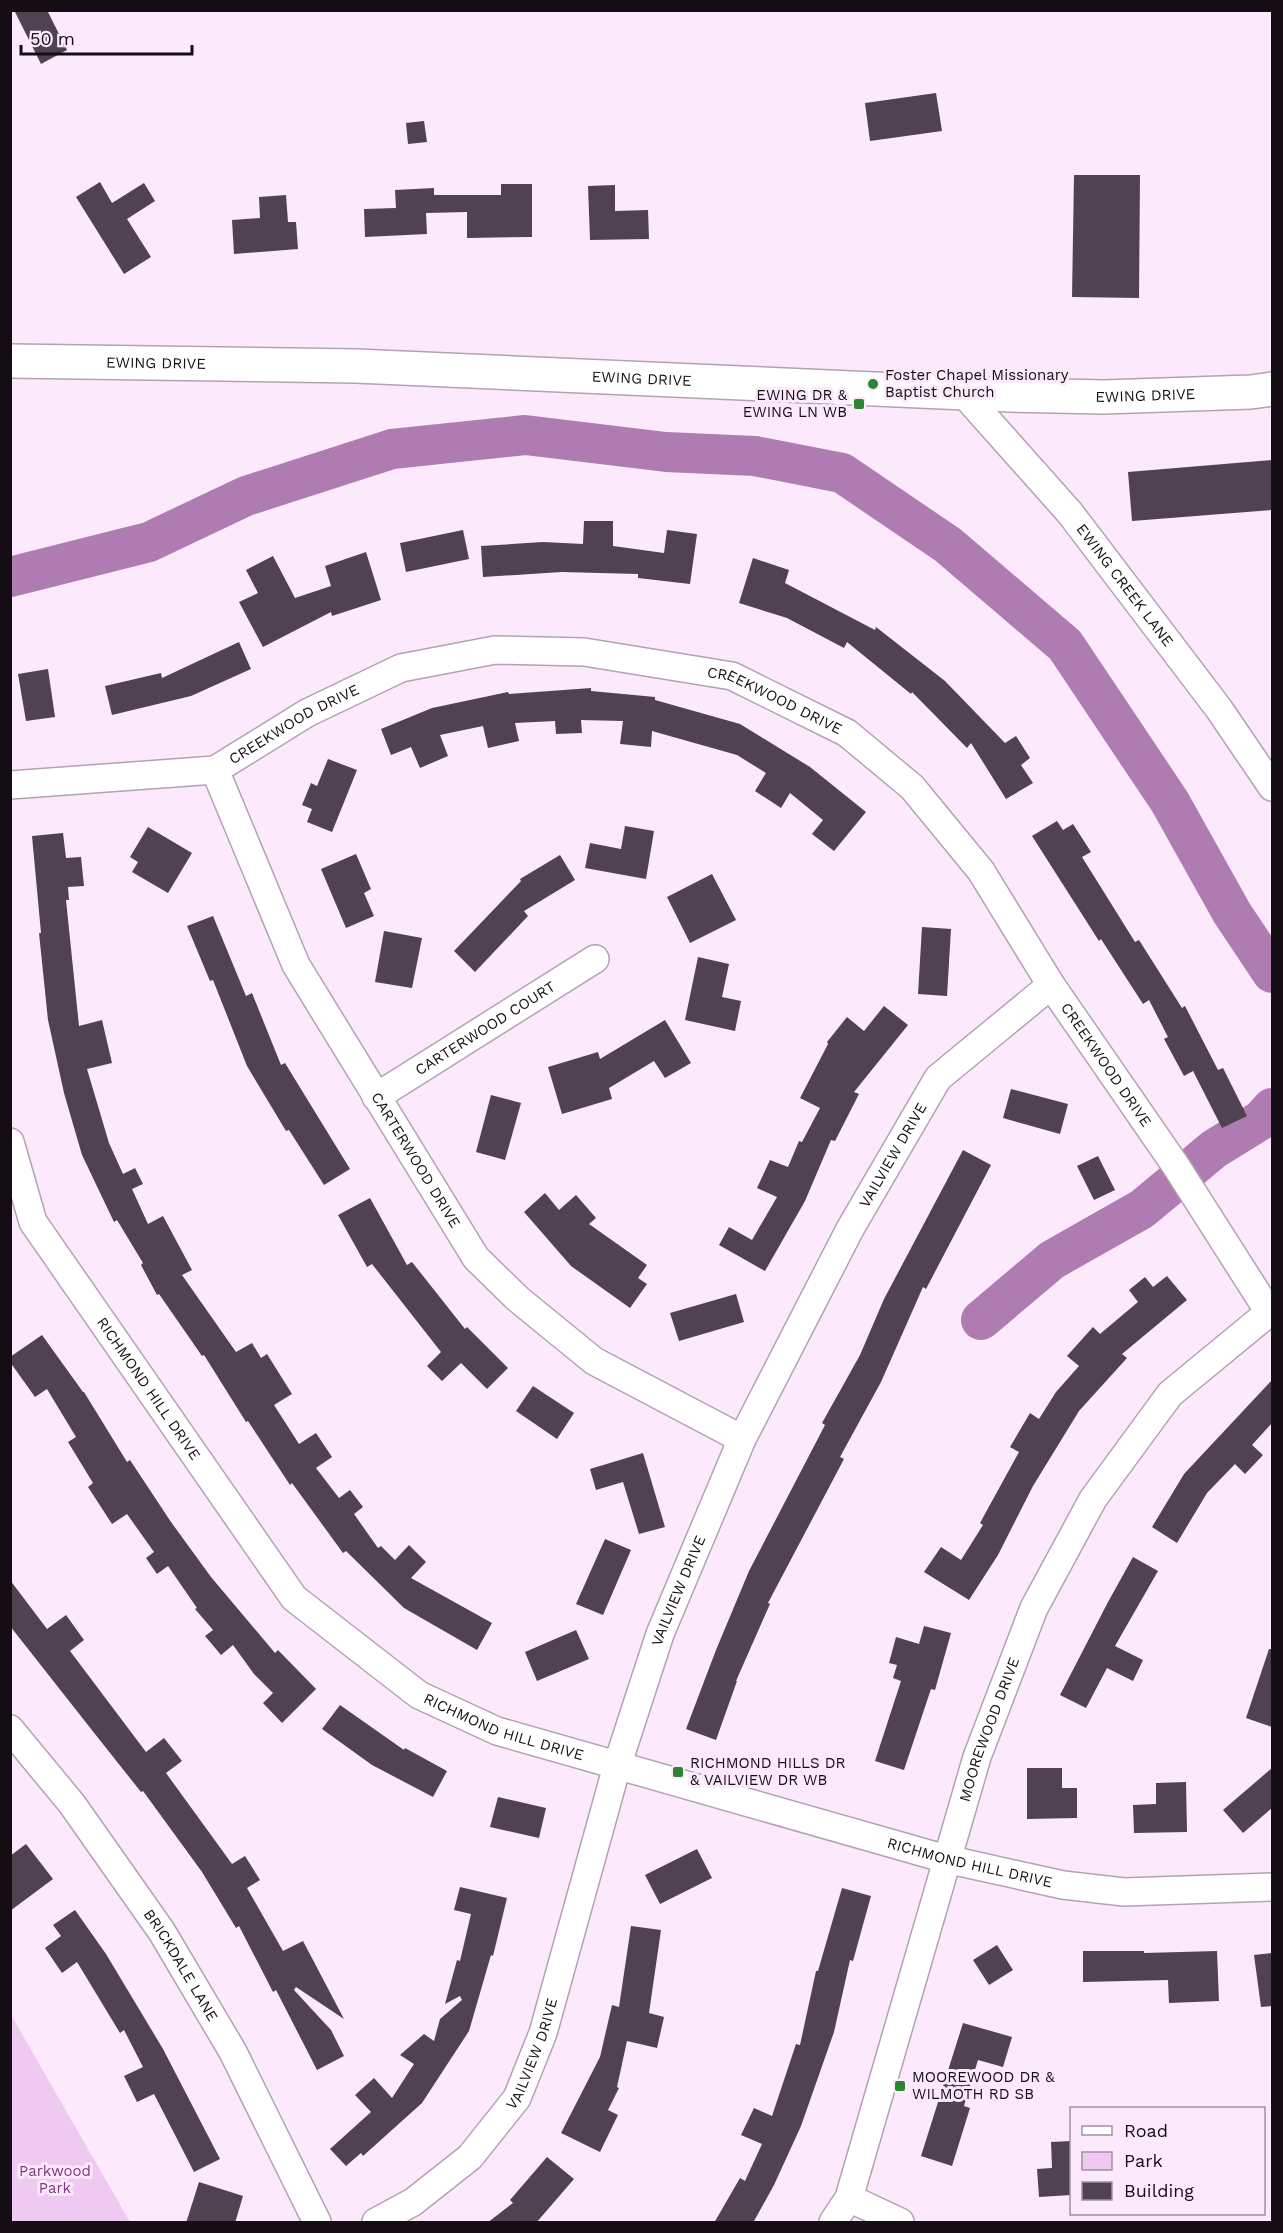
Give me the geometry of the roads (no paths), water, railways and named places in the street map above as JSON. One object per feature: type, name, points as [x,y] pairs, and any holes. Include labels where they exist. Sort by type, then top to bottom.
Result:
[{"type":"main road","name":"EWING DRIVE","points":[[10,361],[356,366],[964,394],[1104,397],[1251,392],[1272,389]]},
{"type":"street","name":"EWING CREEK LANE","points":[[964,394],[1070,513],[1219,710],[1272,787]]},
{"type":"street","name":"CREEKWOOD DRIVE","points":[[10,785],[215,770],[306,713],[401,668],[495,650],[584,652],[732,676],[847,733],[912,787],[981,871],[1052,985],[1176,1166],[1271,1311]]},
{"type":"street","name":"CARTERWOOD DRIVE","points":[[215,770],[296,965],[476,1258],[518,1299],[594,1361],[742,1439]]},
{"type":"street","name":"CARTERWOOD COURT","points":[[376,1097],[595,959]]},
{"type":"street","name":"VAILVIEW DRIVE","points":[[375,2223],[413,2202],[470,2157],[517,2098],[543,2033],[617,1766],[660,1634],[742,1439],[850,1229],[938,1078],[1052,985]]},
{"type":"street","name":"RICHMOND HILL DRIVE","points":[[10,1142],[33,1222],[294,1598],[419,1695],[497,1731],[946,1859],[1063,1885],[1124,1892],[1272,1887]]},
{"type":"street","name":"MOOREWOOD DRIVE","points":[[833,2223],[849,2198],[977,1757],[1034,1608],[1093,1499],[1170,1394],[1271,1311]]},
{"type":"street","name":"BRICKDALE LANE","points":[[10,1729],[72,1804],[162,1932],[233,2052],[317,2223]]},
{"type":"street","points":[[849,2198],[900,2223]]},
{"type":"waterway","points":[[10,577],[149,542],[246,496],[392,449],[525,435],[666,452],[755,456],[842,473],[948,545],[1065,645],[1170,802],[1232,913],[1272,973]]},
{"type":"waterway","points":[[981,1320],[1052,1260],[1142,1209],[1214,1149],[1261,1120],[1272,1108]]},
{"type":"place","name":"Foster Chapel Missionary Baptist Church","points":[[873,384]]},
{"type":"place","name":"EWING DR & EWING LN WB","points":[[859,404]]},
{"type":"place","name":"RICHMOND HILLS DR & VAILVIEW DR WB","points":[[678,1772]]},
{"type":"place","name":"MOOREWOOD DR & WILMOTH RD SB","points":[[900,2086]]},
{"type":"park label","name":"Parkwood Park","points":[[55,2180]]}]
